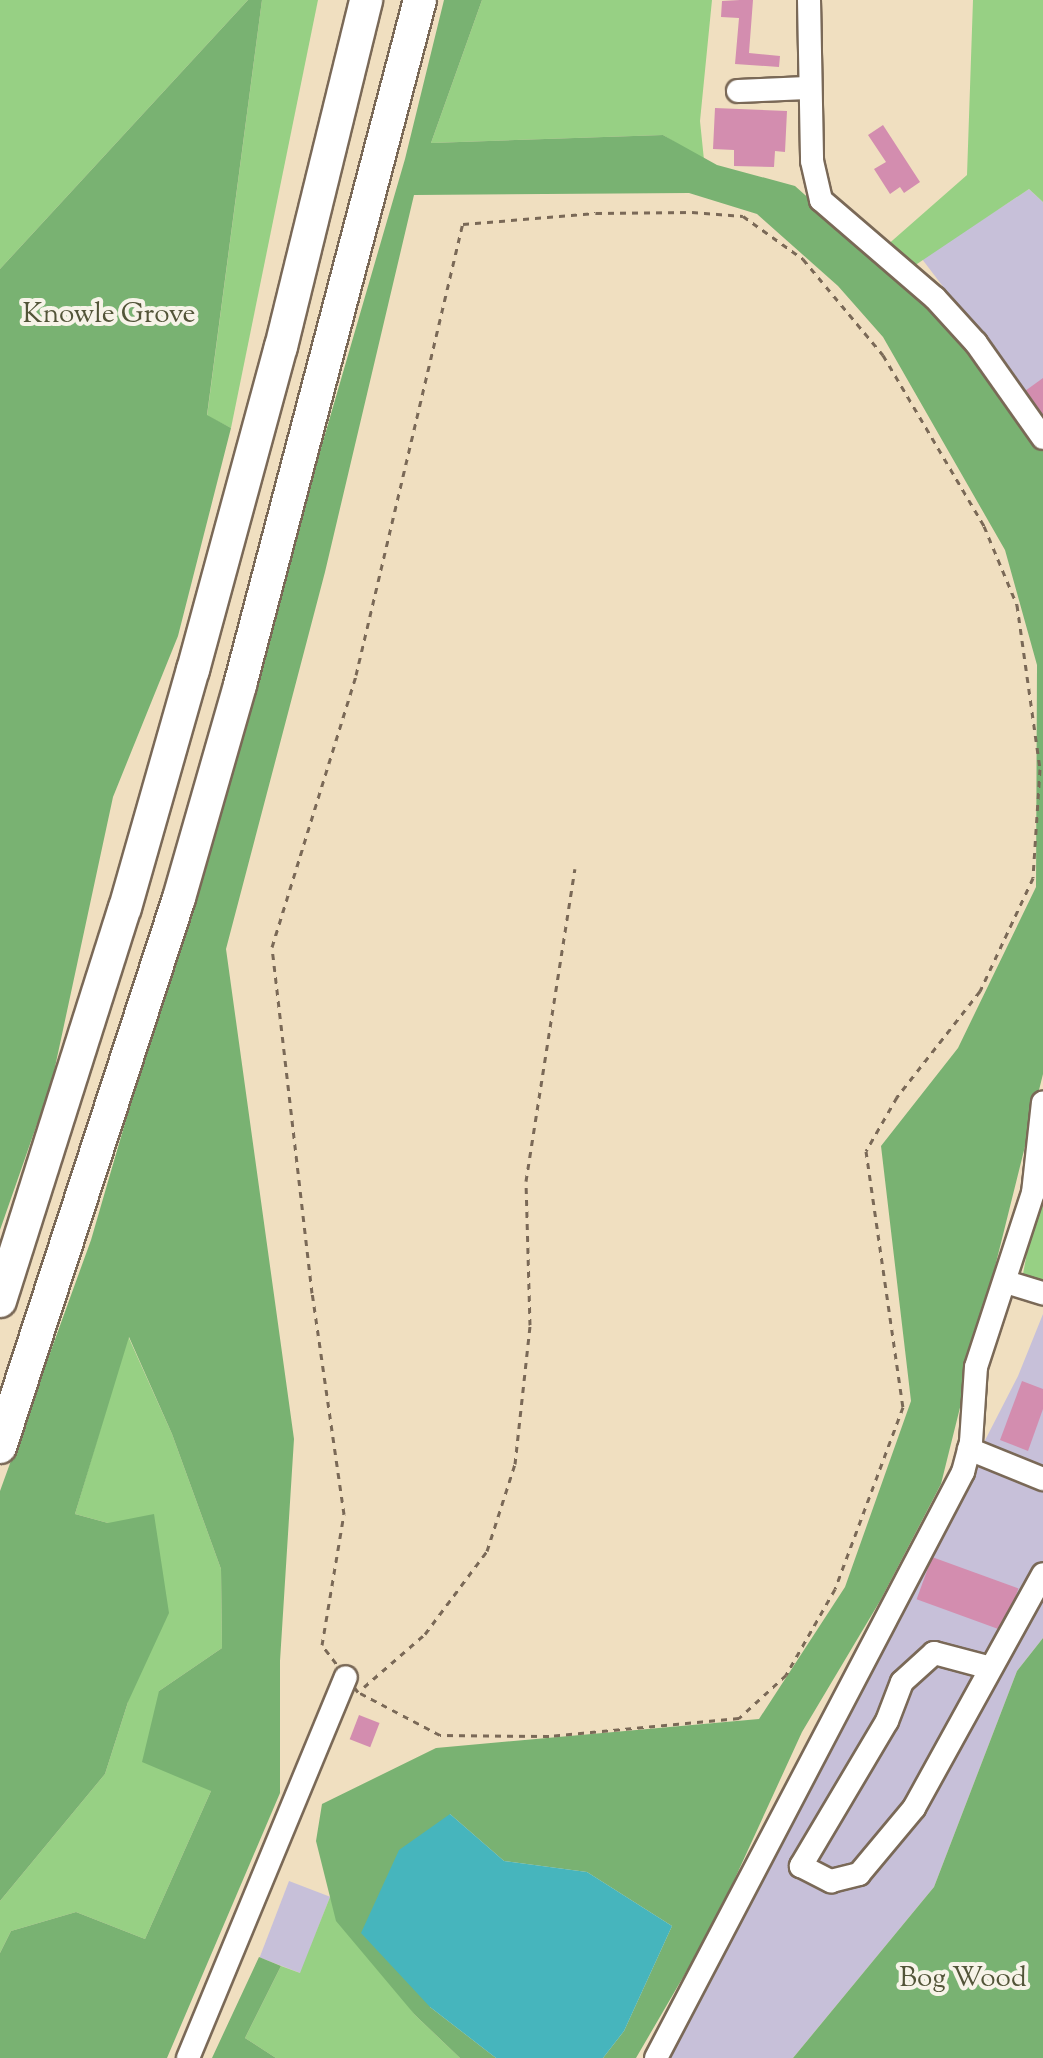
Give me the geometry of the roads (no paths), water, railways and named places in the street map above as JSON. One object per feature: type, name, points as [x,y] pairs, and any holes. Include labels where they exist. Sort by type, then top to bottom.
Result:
[{"type":"highway","points":[[0,1301],[125,908],[193,670],[281,347],[366,0]]},
{"type":"highway","points":[[0,1447],[179,898],[240,685],[420,0]]},
{"type":"lane","points":[[809,0],[807,88],[812,161],[821,200],[935,298],[976,343],[1043,438]]},
{"type":"lane","points":[[738,91],[807,88]]},
{"type":"lane","points":[[656,2058],[950,1499],[969,1449],[976,1367],[1033,1193],[1043,1103]]},
{"type":"lane","points":[[1006,1282],[1043,1293]]},
{"type":"lane","points":[[969,1449],[1043,1479]]},
{"type":"lane","points":[[987,1667],[934,1653],[902,1682],[887,1721],[801,1866],[831,1881],[859,1874],[914,1808],[987,1667],[1021,1621],[1043,1574]]},
{"type":"lane","points":[[188,2058],[352,1684]]},
{"type":"water","points":[[450,1814],[504,1861],[587,1872],[672,1926],[624,2031],[603,2058],[496,2058],[430,2007],[361,1933],[399,1850]]},
{"type":"park label","name":"Knowle Grove","points":[[109,315]]},
{"type":"park label","name":"Bog Wood","points":[[963,1979]]}]
